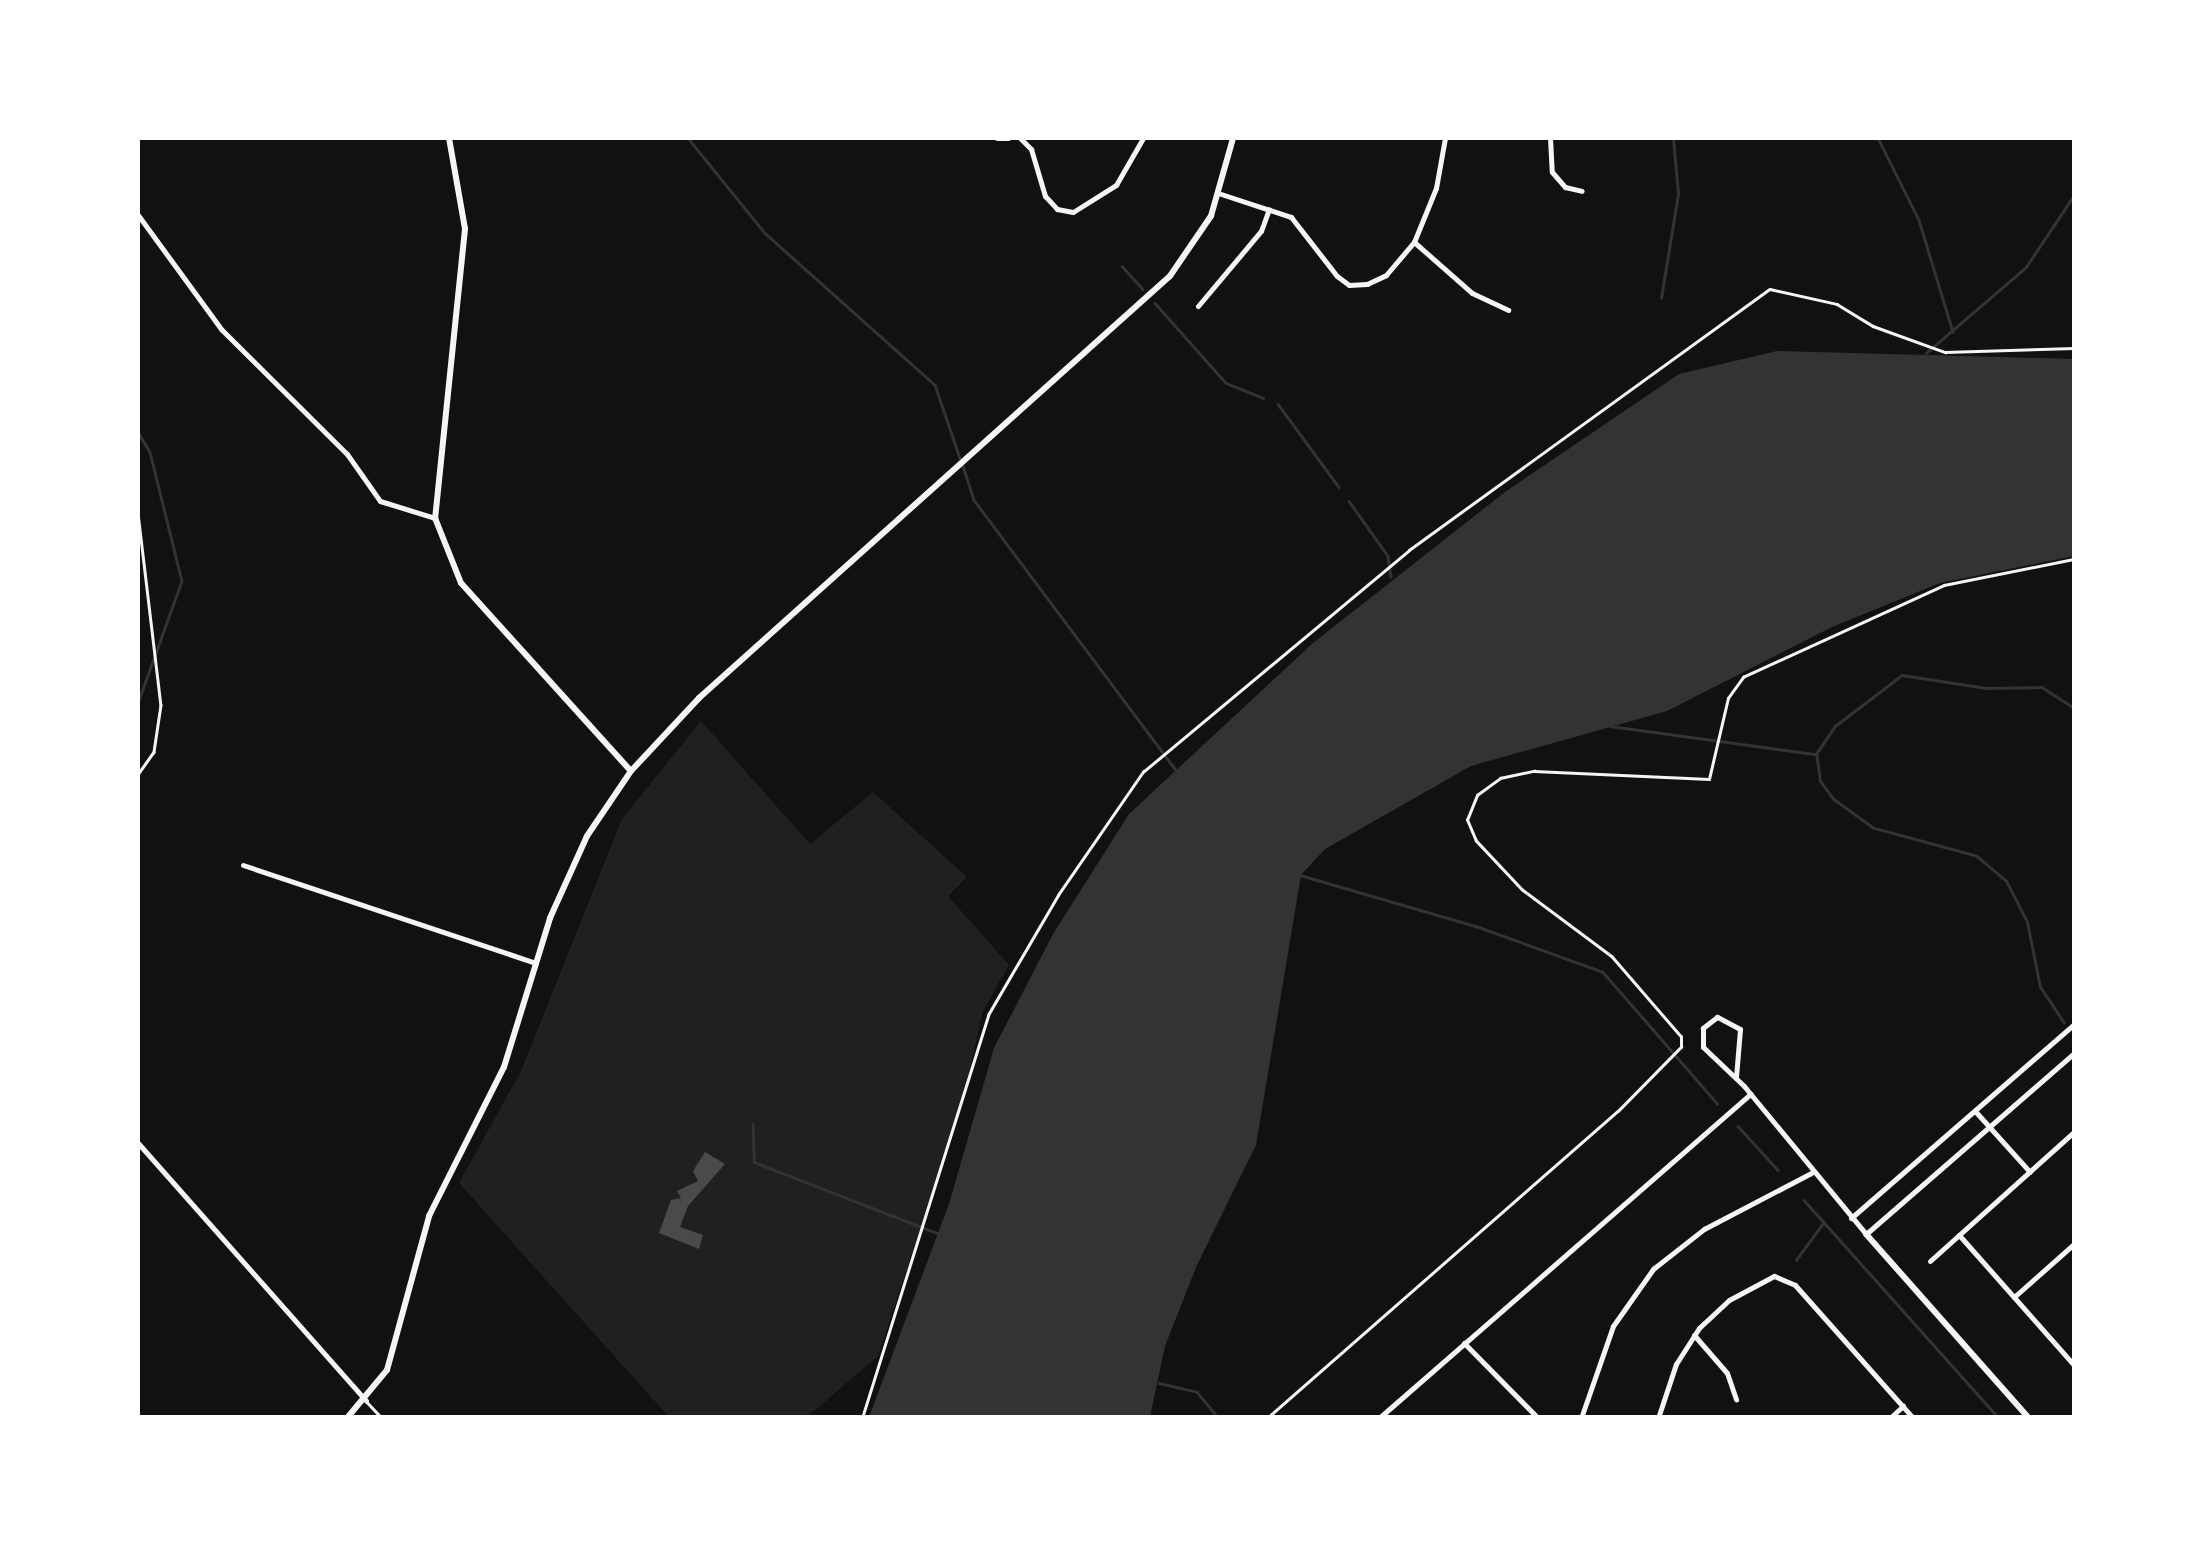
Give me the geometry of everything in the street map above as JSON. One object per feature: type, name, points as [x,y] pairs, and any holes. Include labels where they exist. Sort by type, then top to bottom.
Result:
[{"type":"street","points":[[449,138],[465,228],[436,518],[461,583],[631,771]]},
{"type":"street","points":[[997,138],[1008,138]]},
{"type":"street","points":[[1020,138],[1031,149],[1045,196],[1057,208],[1073,212],[1116,185],[1143,138]]},
{"type":"street","points":[[348,1418],[366,1401],[394,1350],[428,1216],[504,1067],[536,963],[581,849],[631,771],[699,698],[1170,276],[1202,236],[1221,194],[1234,138]]},
{"type":"street","points":[[1221,194],[1269,209],[1309,233],[1348,285],[1386,275],[1414,242],[1436,188],[1445,138]]},
{"type":"street","points":[[1550,138],[1552,172],[1565,187],[1582,191]]},
{"type":"street","points":[[1198,306],[1261,231],[1269,209]]},
{"type":"street","points":[[138,215],[222,330],[347,454],[380,500],[436,518]]},
{"type":"street","points":[[1414,242],[1472,293],[1508,310]]},
{"type":"street","points":[[242,865],[536,963]]},
{"type":"street","points":[[1736,1078],[1740,1030],[1717,1017],[1703,1028],[1702,1043],[1750,1094],[1811,1173],[2029,1418]]},
{"type":"street","points":[[1851,1218],[2074,1024]]},
{"type":"street","points":[[1866,1234],[2074,1053]]},
{"type":"street","points":[[1380,1418],[1750,1094]]},
{"type":"street","points":[[1975,1110],[2030,1172]]},
{"type":"street","points":[[1930,1261],[2074,1132]]},
{"type":"street","points":[[138,1143],[366,1401]]},
{"type":"street","points":[[1581,1418],[1613,1326],[1652,1269],[1704,1229],[1811,1173]]},
{"type":"street","points":[[1959,1235],[2073,1360]]},
{"type":"street","points":[[2014,1297],[2074,1244]]},
{"type":"street","points":[[1658,1418],[1694,1335],[1729,1300],[1780,1276],[1914,1418]]},
{"type":"street","points":[[1694,1335],[1727,1373],[1736,1399]]},
{"type":"street","points":[[1464,1343],[1538,1418]]},
{"type":"street","points":[[1890,1418],[1903,1406]]},
{"type":"lane","points":[[366,1401],[382,1418]]},
{"type":"path","points":[[862,1418],[988,1015],[1058,895],[1143,772],[1408,550],[1770,289],[1837,304],[1873,326],[1945,352],[2074,348]]},
{"type":"path","points":[[138,513],[161,705],[154,752],[138,774]]},
{"type":"path","points":[[1267,1418],[1618,1111],[1681,1046],[1682,1037],[1605,950],[1522,890],[1485,852],[1470,831],[1469,806],[1487,786],[1516,773],[1569,769],[1700,780],[1713,776],[1731,690],[1743,677],[1830,633],[1963,579],[2074,560]]},
{"type":"shaded area","points":[[1777,351],[2074,359],[2074,556],[1940,583],[1832,627],[1667,711],[1471,766],[1325,849],[1301,875],[1256,1145],[1197,1265],[1165,1346],[1150,1417],[869,1417],[949,1204],[994,1048],[1053,934],[1129,814],[1313,643],[1505,492],[1679,374]]},
{"type":"shaded area","points":[[701,721],[810,844],[873,792],[967,877],[948,896],[1009,965],[983,1011],[963,1099],[878,1356],[807,1417],[669,1417],[459,1183],[521,1071],[622,819]]},
{"type":"building","points":[[705,1152],[725,1164],[688,1206],[680,1227],[703,1235],[699,1249],[659,1233],[671,1200],[681,1198],[677,1191],[698,1181],[693,1171]]},
{"type":"waterway","points":[[688,138],[765,233],[935,385],[960,458]]},
{"type":"waterway","points":[[1661,298],[1678,194],[1673,138]]},
{"type":"waterway","points":[[1878,138],[1919,220],[1953,332]]},
{"type":"waterway","points":[[1926,353],[2026,267],[2074,195]]},
{"type":"waterway","points":[[1122,266],[1143,289]]},
{"type":"waterway","points":[[1155,303],[1226,383],[1263,398]]},
{"type":"waterway","points":[[1278,404],[1339,487]]},
{"type":"waterway","points":[[138,432],[150,452],[182,581],[138,703]]},
{"type":"waterway","points":[[963,466],[974,500],[1175,769]]},
{"type":"waterway","points":[[1349,501],[1388,556],[1391,577]]},
{"type":"waterway","points":[[2064,1023],[2040,987],[2027,922],[2006,881],[1976,856],[1873,828],[1833,799],[1820,781],[1816,754],[1835,726],[1902,675],[1986,688],[2042,687],[2074,708]]},
{"type":"waterway","points":[[1610,726],[1815,754]]},
{"type":"waterway","points":[[1300,875],[1476,926],[1603,972],[1717,1103]]},
{"type":"waterway","points":[[753,1124],[754,1162],[940,1234]]},
{"type":"waterway","points":[[1738,1126],[1778,1170]]},
{"type":"waterway","points":[[1804,1200],[1999,1418]]},
{"type":"waterway","points":[[1796,1260],[1824,1222]]},
{"type":"waterway","points":[[1159,1383],[1197,1392],[1219,1418]]}]
